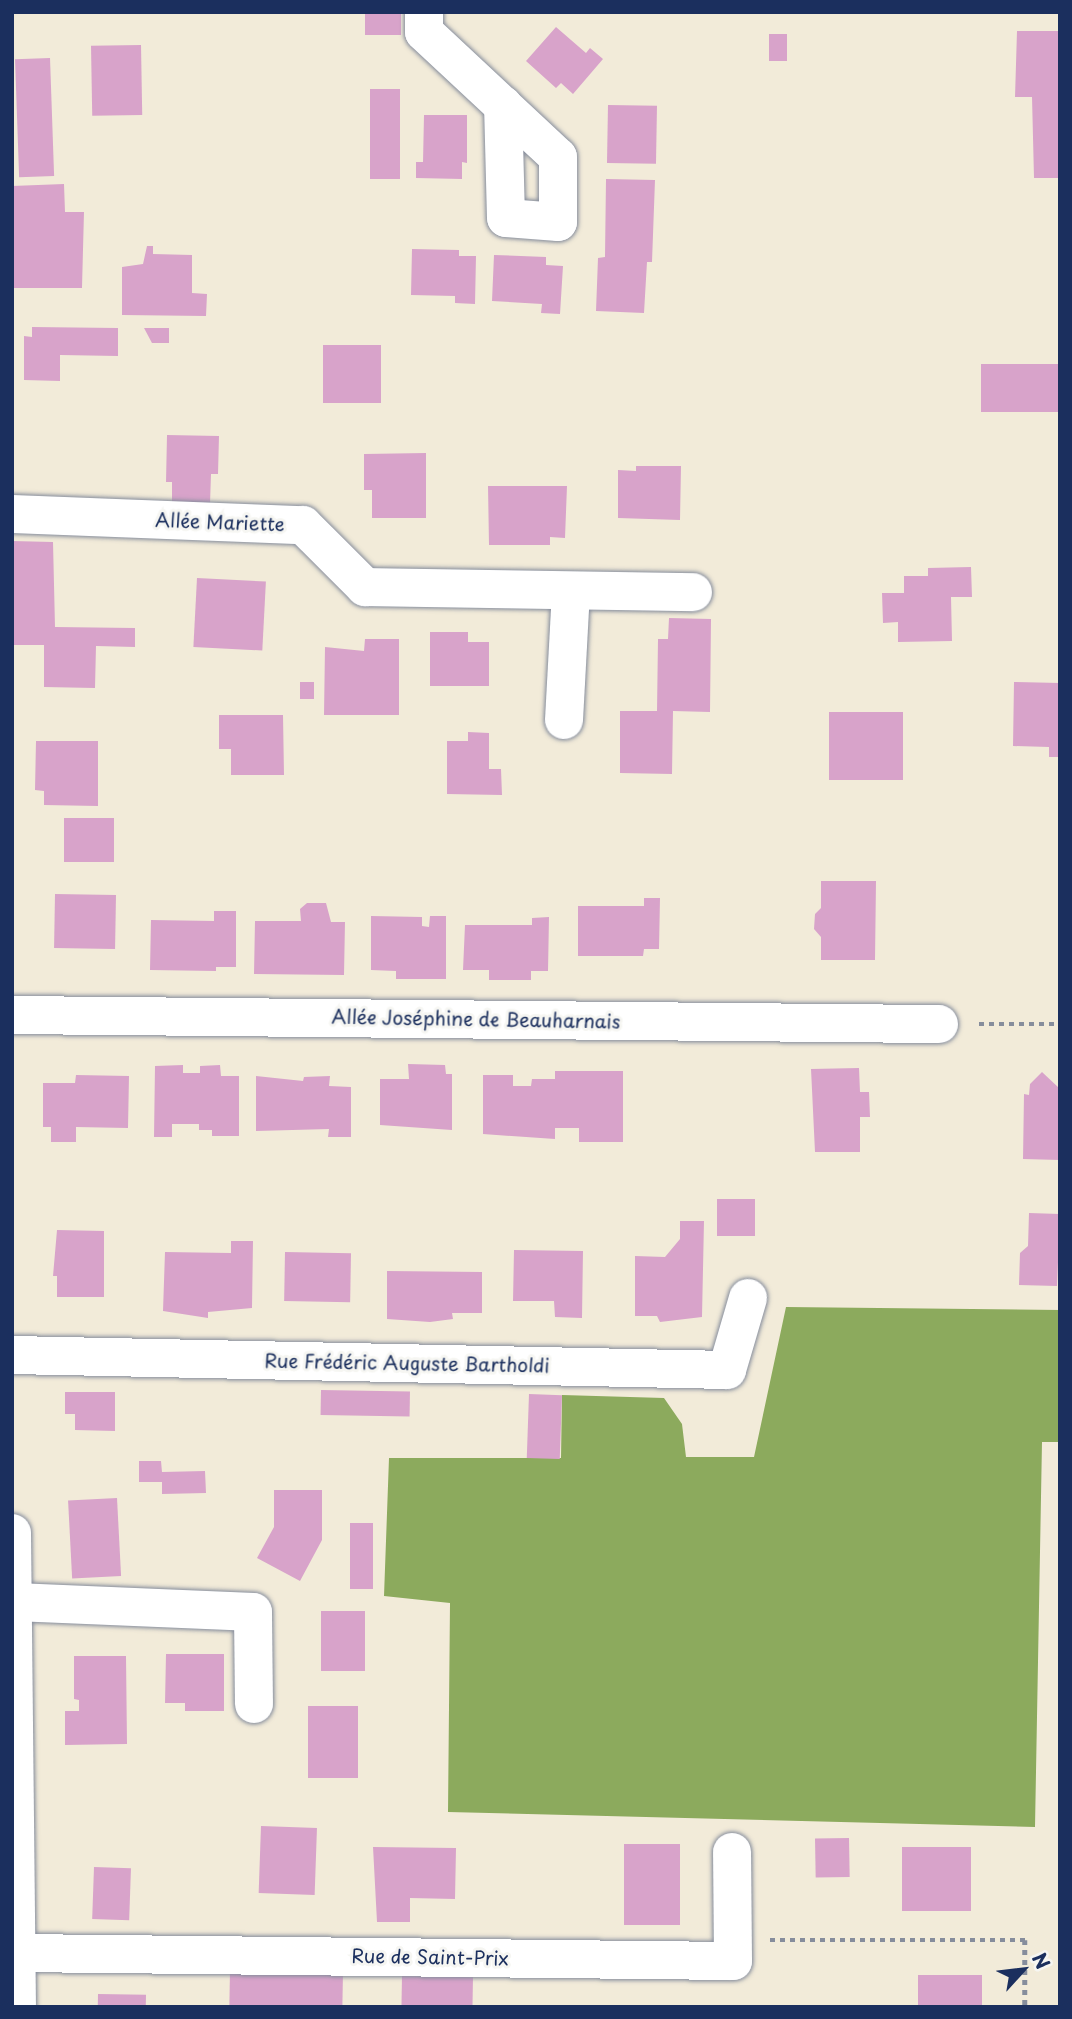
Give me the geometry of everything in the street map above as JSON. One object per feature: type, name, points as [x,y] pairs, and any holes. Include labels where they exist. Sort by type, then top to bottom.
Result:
[{"type":"street","points":[[424,12],[424,32],[503,105]]},
{"type":"street","name":"Allée Mariette","points":[[12,514],[303,525],[365,587],[693,592]]},
{"type":"street","points":[[564,720],[571,592]]},
{"type":"street","name":"Allée Joséphine de Beauharnais","points":[[12,1015],[939,1024]]},
{"type":"street","name":"Rue Frédéric Auguste Bartholdi","points":[[12,1355],[727,1370],[748,1298]]},
{"type":"street","points":[[12,1533],[16,1602],[16,2007]]},
{"type":"street","points":[[16,1602],[253,1612],[254,1704]]},
{"type":"street","name":"Rue de Saint-Prix","points":[[17,1953],[733,1961],[732,1852]]},
{"type":"path","points":[[939,1024],[1060,1024]]},
{"type":"path","points":[[815,1940],[1025,1940],[1025,2007]]},
{"type":"green space","points":[[786,1307],[1060,1310],[1060,1442],[1042,1442],[1035,1827],[448,1812],[450,1603],[384,1596],[389,1458],[561,1458],[562,1395],[664,1398],[682,1424],[686,1457],[754,1457]]},
{"type":"building","points":[[365,12],[401,12],[401,35],[365,35]]},
{"type":"building","points":[[556,27],[586,53],[590,48],[603,59],[573,94],[561,83],[556,88],[526,61]]},
{"type":"building","points":[[1017,31],[1060,31],[1060,178],[1034,178],[1032,97],[1015,97]]},
{"type":"building","points":[[769,34],[787,34],[787,61],[769,61]]},
{"type":"building","points":[[141,45],[142,115],[92,116],[91,46]]},
{"type":"building","points":[[50,58],[54,176],[19,177],[15,59]]},
{"type":"building","points":[[370,89],[400,89],[400,179],[370,179]]},
{"type":"building","points":[[608,105],[657,106],[656,164],[607,163]]},
{"type":"building","points":[[424,115],[467,115],[467,163],[462,162],[462,179],[416,178],[416,162],[423,162]]},
{"type":"building","points":[[606,179],[655,180],[652,262],[647,262],[644,313],[596,311],[598,258],[605,257]]},
{"type":"building","points":[[64,184],[65,212],[84,212],[82,288],[12,288],[12,186]]},
{"type":"building","points":[[147,246],[153,246],[153,254],[192,255],[192,293],[207,294],[206,316],[122,315],[122,267],[143,264]]},
{"type":"building","points":[[412,249],[459,250],[459,256],[476,256],[475,304],[455,303],[455,296],[411,295]]},
{"type":"building","points":[[494,255],[546,257],[546,265],[563,266],[560,314],[541,313],[542,304],[492,301]]},
{"type":"building","points":[[32,327],[118,328],[118,356],[60,355],[60,381],[24,380],[24,336],[32,337]]},
{"type":"building","points":[[144,328],[169,328],[169,343],[152,343]]},
{"type":"building","points":[[323,345],[381,345],[381,403],[323,403]]},
{"type":"building","points":[[981,364],[1060,364],[1060,412],[981,412]]},
{"type":"building","points":[[167,435],[219,436],[218,474],[211,474],[210,504],[172,503],[172,482],[166,482]]},
{"type":"building","points":[[426,453],[426,518],[372,518],[372,490],[364,490],[364,454]]},
{"type":"building","points":[[636,466],[681,466],[680,520],[618,518],[618,470],[636,471]]},
{"type":"building","points":[[488,486],[567,486],[565,538],[550,537],[550,545],[489,545]]},
{"type":"building","points":[[12,541],[53,542],[55,627],[135,628],[135,647],[96,646],[95,688],[44,687],[44,645],[12,645]]},
{"type":"building","points":[[971,567],[972,597],[951,597],[952,641],[898,642],[898,622],[883,623],[882,593],[904,593],[904,576],[928,576],[928,568]]},
{"type":"building","points":[[197,578],[266,582],[262,651],[193,647]]},
{"type":"building","points":[[669,618],[711,619],[710,712],[673,711],[672,774],[620,773],[620,711],[657,711],[658,639],[668,639]]},
{"type":"building","points":[[430,632],[468,632],[468,642],[489,642],[489,686],[430,686]]},
{"type":"building","points":[[365,639],[399,639],[399,715],[324,715],[325,647],[364,651]]},
{"type":"building","points":[[300,682],[314,682],[314,699],[300,699]]},
{"type":"building","points":[[1014,682],[1060,683],[1060,757],[1049,757],[1049,747],[1013,746]]},
{"type":"building","points":[[829,712],[903,712],[903,780],[829,780]]},
{"type":"building","points":[[219,715],[283,715],[284,775],[231,775],[231,749],[219,749]]},
{"type":"building","points":[[468,732],[489,733],[489,769],[501,769],[502,795],[447,794],[447,741],[468,741]]},
{"type":"building","points":[[36,741],[98,741],[98,806],[44,805],[44,791],[35,790]]},
{"type":"building","points":[[64,818],[114,818],[114,862],[64,862]]},
{"type":"building","points":[[821,881],[876,881],[875,960],[821,960],[821,937],[814,929],[815,914],[821,908]]},
{"type":"building","points":[[55,894],[116,895],[115,949],[54,948]]},
{"type":"building","points":[[644,898],[660,898],[659,949],[644,949],[643,956],[578,956],[578,906],[644,906]]},
{"type":"building","points":[[307,903],[326,903],[331,922],[345,922],[344,975],[254,974],[255,921],[301,921],[300,909]]},
{"type":"building","points":[[214,911],[236,911],[236,967],[216,967],[216,971],[150,970],[151,920],[214,921]]},
{"type":"building","points":[[371,916],[422,917],[422,926],[429,927],[430,916],[446,916],[446,979],[396,979],[396,971],[371,970]]},
{"type":"building","points":[[549,917],[548,971],[531,971],[531,980],[489,980],[489,970],[463,970],[465,925],[532,925],[532,918]]},
{"type":"building","points":[[408,1064],[445,1065],[446,1074],[452,1074],[452,1130],[380,1125],[380,1079],[409,1079]]},
{"type":"building","points":[[183,1065],[183,1073],[200,1073],[200,1066],[220,1065],[221,1076],[239,1076],[239,1136],[212,1136],[212,1130],[199,1130],[199,1124],[172,1124],[172,1137],[154,1137],[155,1066]]},
{"type":"building","points":[[859,1068],[860,1092],[869,1092],[870,1117],[860,1117],[860,1152],[815,1152],[811,1069]]},
{"type":"building","points":[[555,1071],[623,1071],[623,1142],[579,1142],[579,1128],[555,1128],[555,1139],[483,1134],[483,1075],[513,1075],[513,1086],[531,1086],[532,1079],[555,1079]]},
{"type":"building","points":[[1042,1072],[1059,1088],[1060,1160],[1023,1159],[1024,1094],[1029,1095],[1030,1084]]},
{"type":"building","points":[[76,1075],[129,1076],[128,1128],[76,1127],[76,1142],[51,1142],[51,1127],[43,1127],[43,1083],[75,1083]]},
{"type":"building","points":[[256,1076],[303,1081],[304,1077],[330,1076],[329,1086],[351,1087],[351,1137],[328,1137],[329,1129],[256,1131]]},
{"type":"building","points":[[717,1199],[755,1199],[755,1236],[717,1236]]},
{"type":"building","points":[[1029,1213],[1060,1214],[1057,1286],[1019,1285],[1020,1253],[1028,1246]]},
{"type":"building","points":[[680,1221],[704,1221],[702,1317],[660,1322],[657,1316],[635,1316],[635,1256],[665,1257],[680,1239]]},
{"type":"building","points":[[57,1230],[104,1231],[104,1297],[57,1297],[57,1276],[53,1276]]},
{"type":"building","points":[[231,1241],[253,1241],[252,1308],[208,1312],[208,1318],[163,1311],[165,1252],[231,1253]]},
{"type":"building","points":[[514,1250],[583,1251],[582,1318],[555,1317],[554,1301],[513,1301]]},
{"type":"building","points":[[285,1252],[351,1253],[350,1302],[284,1301]]},
{"type":"building","points":[[387,1271],[482,1272],[482,1313],[452,1313],[453,1319],[430,1322],[387,1319]]},
{"type":"building","points":[[321,1390],[410,1392],[410,1417],[321,1415]]},
{"type":"building","points":[[65,1392],[115,1392],[115,1431],[75,1430],[75,1414],[65,1414]]},
{"type":"building","points":[[529,1394],[562,1395],[560,1459],[527,1458]]},
{"type":"building","points":[[139,1461],[161,1461],[162,1472],[205,1471],[206,1493],[162,1494],[162,1482],[139,1482]]},
{"type":"building","points":[[274,1490],[322,1490],[322,1540],[300,1581],[257,1558],[274,1527]]},
{"type":"building","points":[[117,1498],[121,1576],[72,1578],[68,1501]]},
{"type":"building","points":[[350,1523],[373,1523],[373,1589],[350,1589]]},
{"type":"building","points":[[321,1611],[365,1611],[365,1671],[321,1671]]},
{"type":"building","points":[[166,1654],[224,1654],[224,1711],[185,1711],[185,1703],[165,1703]]},
{"type":"building","points":[[74,1656],[126,1656],[127,1744],[65,1745],[65,1711],[79,1711],[79,1700],[74,1699]]},
{"type":"building","points":[[308,1706],[358,1706],[358,1778],[308,1778]]},
{"type":"building","points":[[261,1826],[317,1828],[315,1895],[259,1893]]},
{"type":"building","points":[[849,1838],[850,1877],[816,1878],[815,1839]]},
{"type":"building","points":[[624,1844],[680,1844],[680,1925],[624,1925]]},
{"type":"building","points":[[373,1847],[456,1848],[455,1899],[410,1898],[410,1922],[377,1922]]},
{"type":"building","points":[[902,1847],[971,1847],[971,1911],[902,1911]]},
{"type":"building","points":[[94,1867],[131,1868],[129,1920],[92,1919]]},
{"type":"building","points":[[230,1970],[343,1972],[342,2007],[229,2007]]},
{"type":"building","points":[[918,1975],[982,1975],[982,2007],[918,2007]]},
{"type":"building","points":[[402,1976],[473,1977],[472,2007],[401,2007]]},
{"type":"building","points":[[98,1994],[146,1995],[146,2007],[98,2007]]}]
